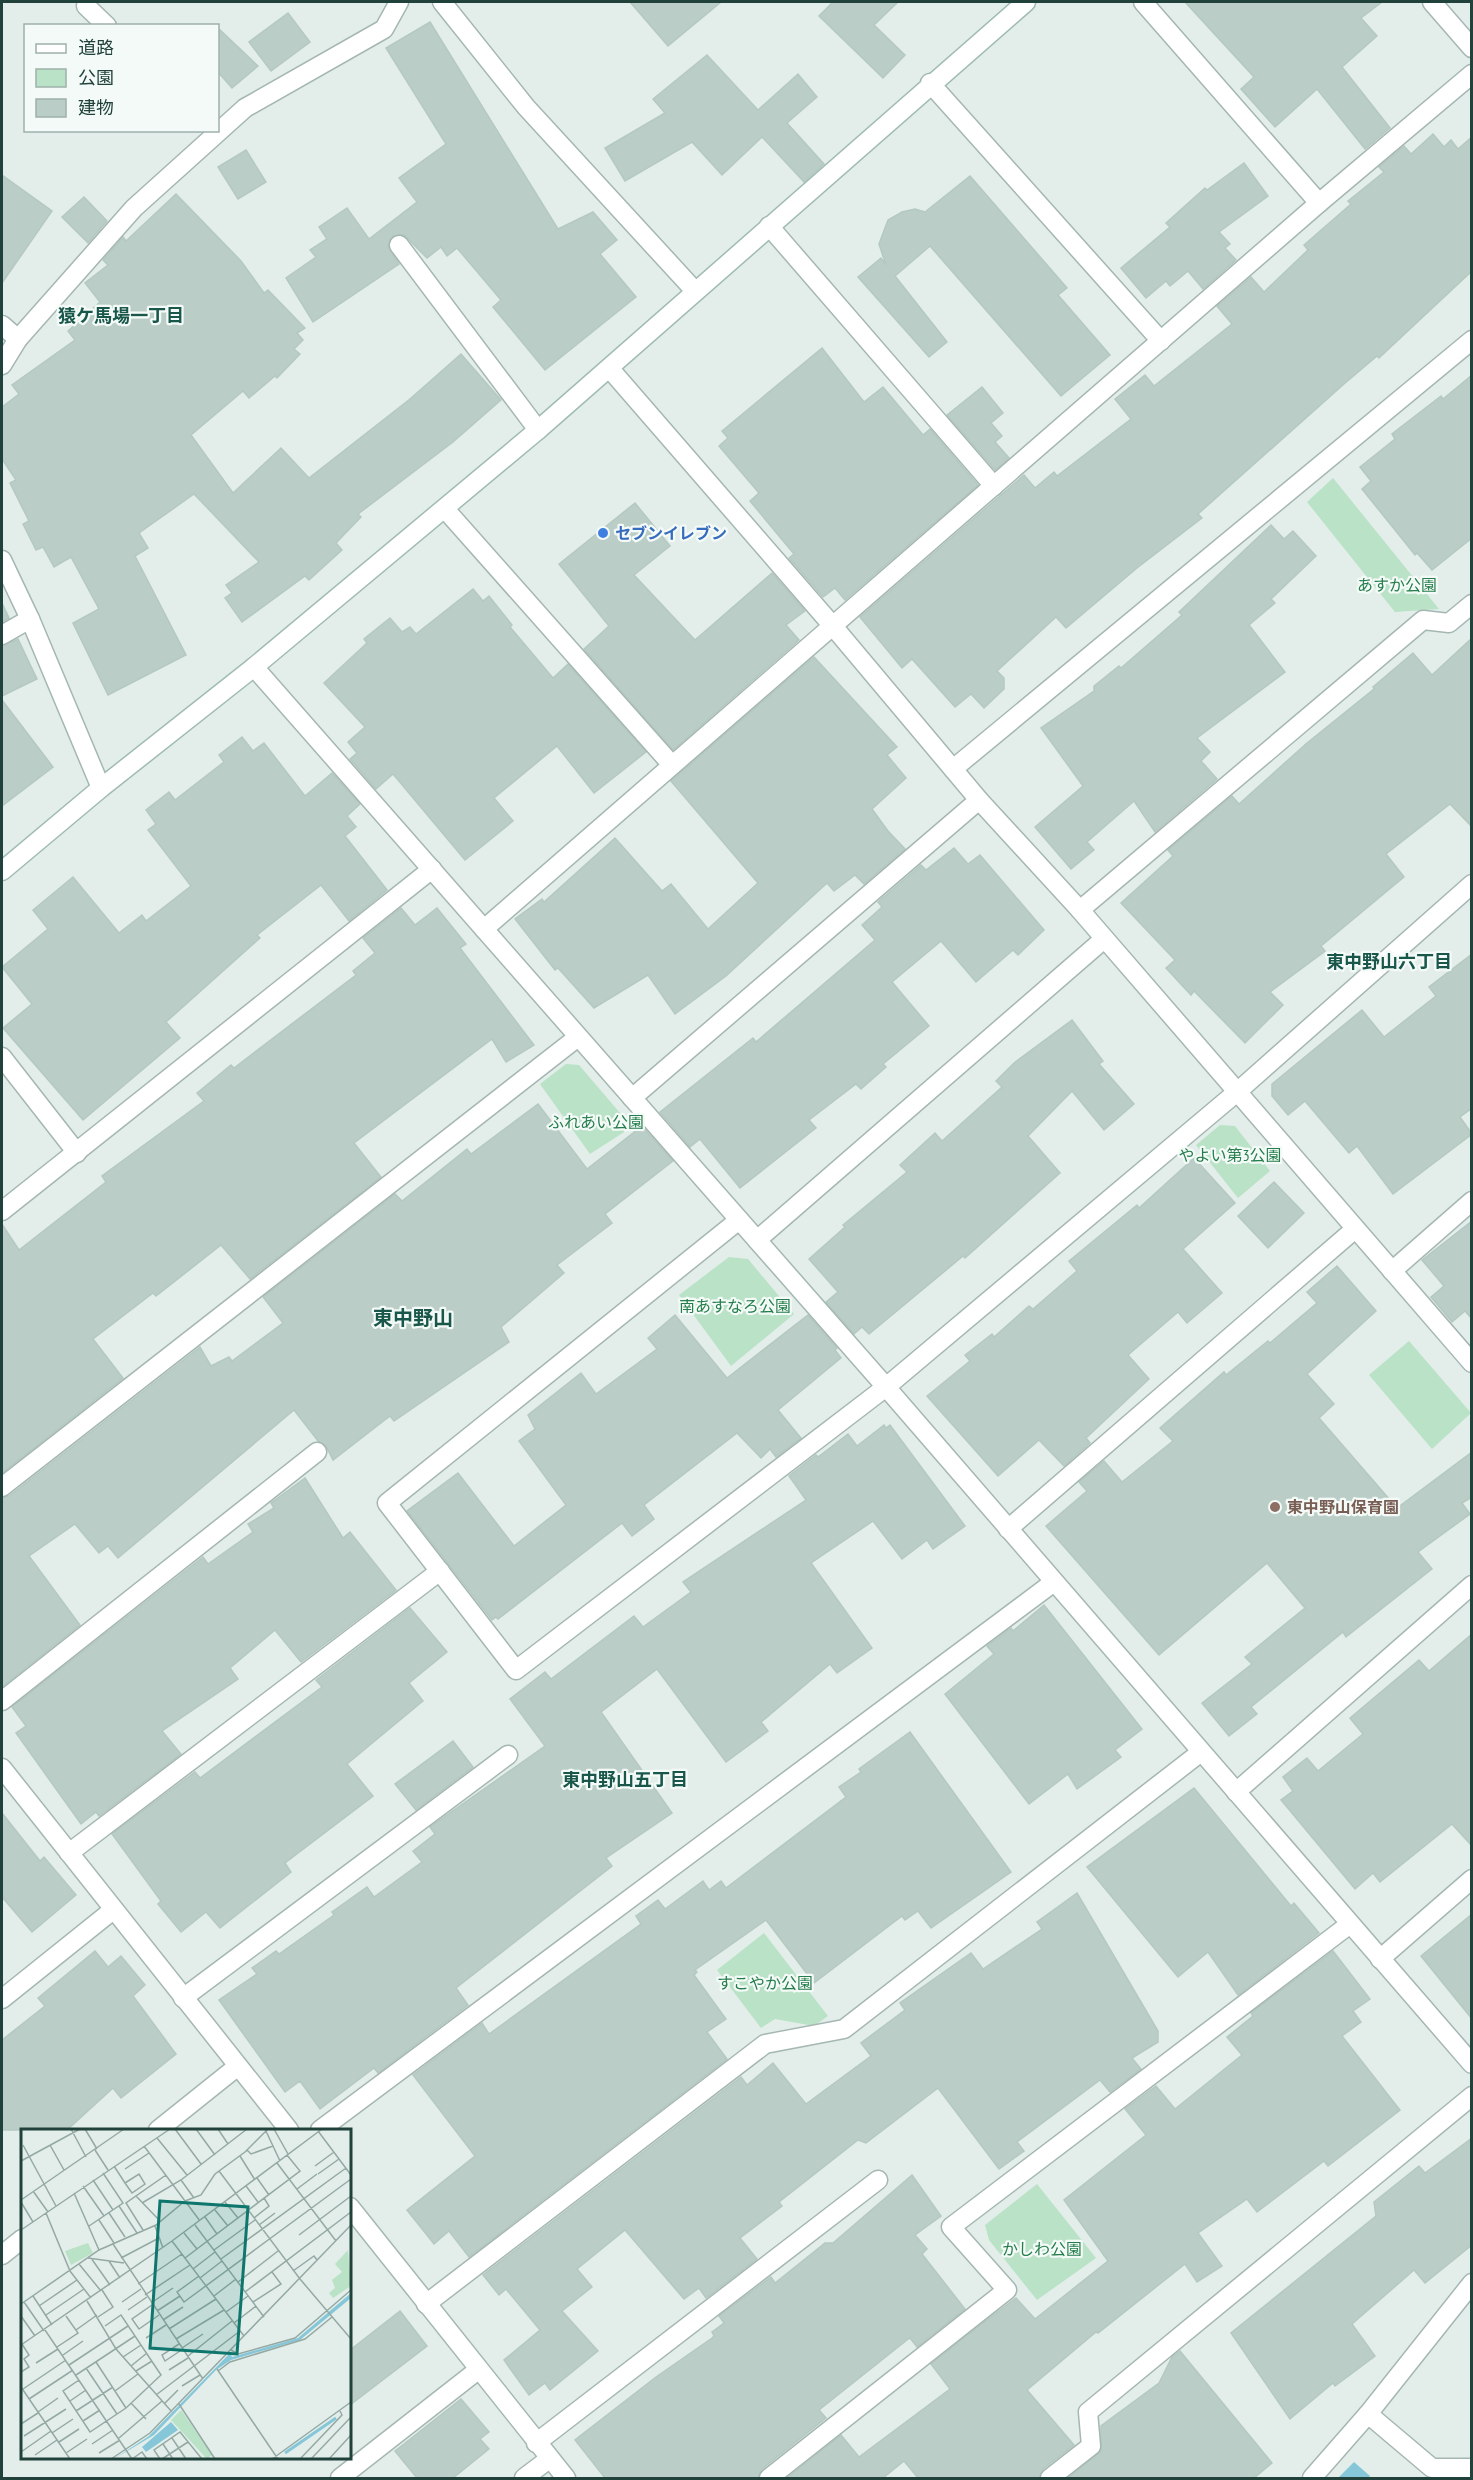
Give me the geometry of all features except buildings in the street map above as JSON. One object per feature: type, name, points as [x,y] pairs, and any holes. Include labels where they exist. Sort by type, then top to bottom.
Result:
[{"type":"street","points":[[219,130],[245,108],[384,29],[399,2]]},
{"type":"street","points":[[442,2],[526,107],[695,291]]},
{"type":"street","points":[[2,871],[101,788],[254,667],[610,369],[930,83],[1026,2]]},
{"type":"street","points":[[1143,2],[1319,203]]},
{"type":"street","points":[[1432,2],[1472,48]]},
{"type":"street","points":[[86,6],[105,24]]},
{"type":"street","points":[[484,929],[1319,203],[1472,74]]},
{"type":"street","points":[[930,83],[1161,341]]},
{"type":"street","points":[[2,365],[18,339],[134,208],[217,132]]},
{"type":"street","points":[[769,226],[993,486]]},
{"type":"street","points":[[399,245],[538,430]]},
{"type":"street","points":[[2,325],[18,339]]},
{"type":"street","points":[[953,769],[1472,340]]},
{"type":"street","points":[[610,369],[832,625],[979,800],[1080,910],[1472,1363]]},
{"type":"street","points":[[445,508],[672,765]]},
{"type":"street","points":[[2,560],[101,788]]},
{"type":"street","points":[[1080,910],[1423,620],[1449,623],[1472,604]]},
{"type":"street","points":[[2,635],[30,620]]},
{"type":"street","points":[[254,667],[886,1387],[1472,2064]]},
{"type":"street","points":[[632,1098],[979,800]]},
{"type":"street","points":[[2,1211],[432,870]]},
{"type":"street","points":[[739,1220],[387,1503],[516,1670],[886,1387],[1237,1092],[1472,884]]},
{"type":"street","points":[[757,1240],[1104,939]]},
{"type":"street","points":[[2,1486],[578,1037]]},
{"type":"street","points":[[2,1057],[77,1153]]},
{"type":"street","points":[[1392,1271],[1472,1201]]},
{"type":"street","points":[[1008,1529],[1355,1229]]},
{"type":"street","points":[[2,1701],[317,1452]]},
{"type":"street","points":[[69,1853],[440,1571]]},
{"type":"street","points":[[321,2129],[1054,1582]]},
{"type":"street","points":[[1236,1792],[1472,1586]]},
{"type":"street","points":[[426,2304],[765,2044],[844,2029],[1201,1752]]},
{"type":"street","points":[[183,1998],[508,1755]]},
{"type":"street","points":[[2,1768],[288,2129]]},
{"type":"street","points":[[1380,1959],[1472,1879]]},
{"type":"street","points":[[2,1999],[113,1910]]},
{"type":"street","points":[[769,2478],[1007,2290],[951,2227],[1350,1924]]},
{"type":"street","points":[[159,2129],[238,2066]]},
{"type":"street","points":[[1050,2478],[1090,2446],[1088,2412],[1472,2096]]},
{"type":"street","points":[[536,2443],[879,2180]]},
{"type":"street","points":[[351,2208],[536,2443],[567,2478]]},
{"type":"street","points":[[2,2256],[21,2240]]},
{"type":"street","points":[[1312,2478],[1368,2414],[1472,2283]]},
{"type":"street","points":[[340,2478],[478,2370]]},
{"type":"street","points":[[1368,2414],[1433,2473],[1472,2468]]},
{"type":"street","points":[[524,2478],[549,2459]]},
{"type":"green space","name":"あすか公園","points":[[1333,478],[1439,609],[1395,612],[1307,502]]},
{"type":"green space","name":"ふれあい公園","points":[[566,1064],[579,1065],[632,1127],[590,1154],[540,1084]]},
{"type":"green space","name":"やよい第3公園","points":[[1220,1125],[1235,1126],[1270,1171],[1238,1198],[1196,1145]]},
{"type":"green space","name":"南あすなろ公園","points":[[729,1257],[748,1259],[794,1314],[731,1366],[679,1295]]},
{"type":"green space","points":[[1409,1341],[1471,1413],[1432,1449],[1369,1375]]},
{"type":"green space","name":"すこやか公園","points":[[764,1933],[828,2016],[814,2026],[775,2019],[761,2028],[717,1970]]},
{"type":"green space","name":"かしわ公園","points":[[1037,2184],[1096,2258],[1037,2300],[989,2240],[985,2225]]},
{"type":"water","points":[[1354,2462],[1370,2476],[1369,2478],[1338,2478]]},
{"type":"place","name":"セブンイレブン","points":[[603,533]]},
{"type":"place","name":"東中野山保育園","points":[[1275,1507]]},
{"type":"district","name":"猿ケ馬場一丁目","points":[[121,316]]},
{"type":"district","name":"東中野山六丁目","points":[[1389,962]]},
{"type":"district","name":"東中野山","points":[[413,1318]]},
{"type":"district","name":"東中野山五丁目","points":[[625,1780]]}]
